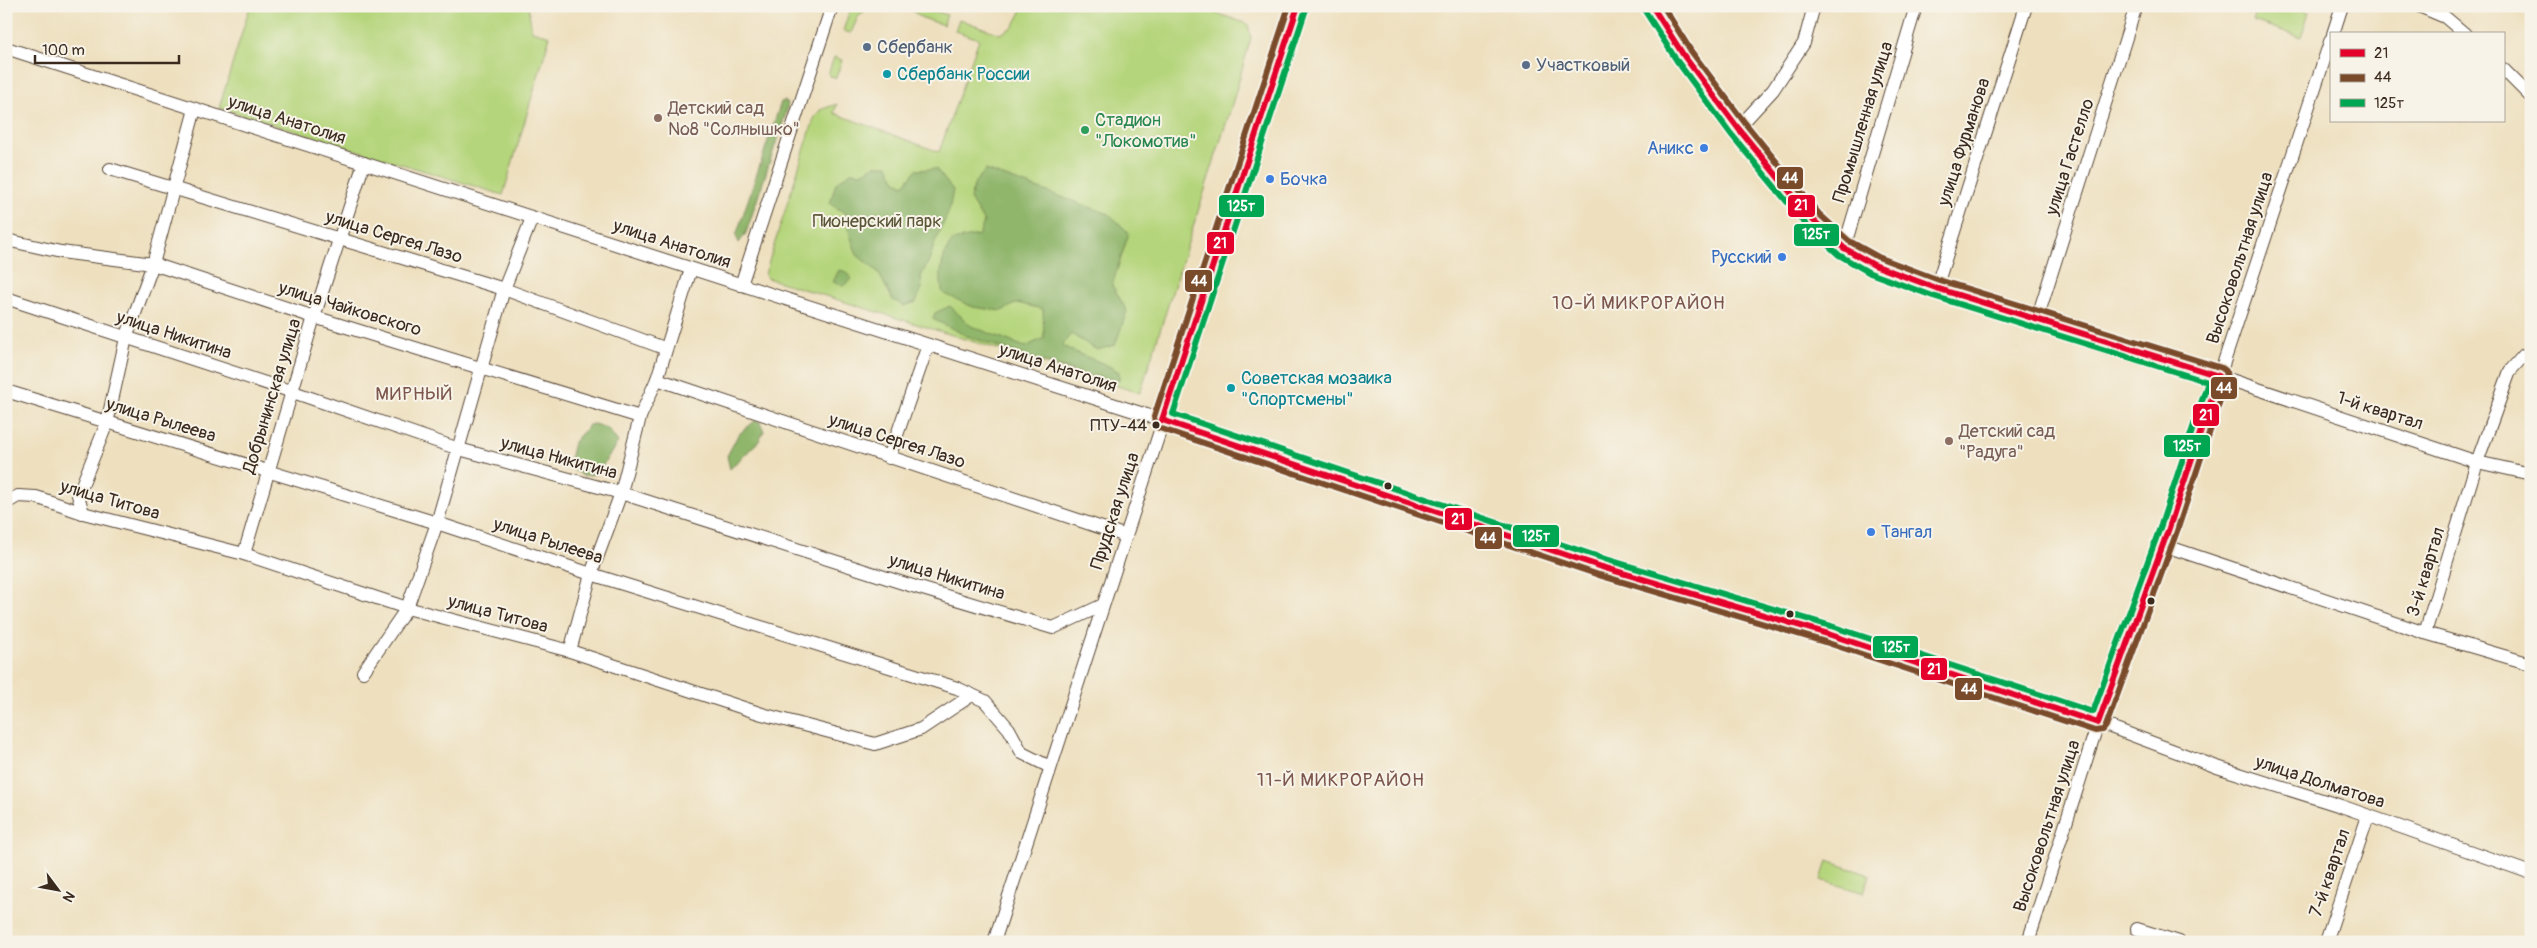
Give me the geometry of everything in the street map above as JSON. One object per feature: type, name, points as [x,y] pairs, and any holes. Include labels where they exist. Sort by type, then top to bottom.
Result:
[{"type":"street","points":[[741,284],[832,6]]},
{"type":"street","name":"Прудская улица","points":[[994,942],[1298,6]]},
{"type":"street","name":"1-й квартал","points":[[1652,6],[1684,56],[1738,128],[1813,220],[1844,248],[1874,264],[1936,288],[2219,376],[2478,462],[2531,474]]},
{"type":"street","points":[[1738,128],[1773,90],[1804,43],[1814,6]]},
{"type":"street","name":"Промышленная улица","points":[[1844,248],[1916,6]]},
{"type":"street","name":"улица Фурманова","points":[[1936,288],[2026,6]]},
{"type":"street","name":"улица Гастелло","points":[[2037,319],[2136,6]]},
{"type":"street","points":[[2333,32],[2342,6]]},
{"type":"street","points":[[2419,6],[2445,17],[2463,32]]},
{"type":"street","name":"Высоковольтная улица","points":[[2028,942],[2098,722],[2163,545],[2330,42]]},
{"type":"street","name":"улица Анатолия","points":[[6,48],[1162,420],[1602,567],[1828,634],[2098,722]]},
{"type":"street","points":[[2504,70],[2531,97]]},
{"type":"street","points":[[83,513],[78,495],[107,423],[126,338],[153,264],[195,109]]},
{"type":"street","name":"Добрынинская улица","points":[[244,554],[314,317],[364,163]]},
{"type":"street","name":"улица Сергея Лазо","points":[[110,169],[504,289],[664,348]]},
{"type":"street","points":[[363,672],[407,608],[437,523],[480,367],[504,289],[532,218]]},
{"type":"street","name":"улица Чайковского","points":[[6,240],[61,252],[153,264],[314,317],[640,417]]},
{"type":"street","points":[[570,651],[591,574],[621,493],[640,417],[657,379],[664,348],[691,269]]},
{"type":"street","name":"улица Никитина","points":[[6,298],[459,448],[621,493],[906,584],[1053,628],[1103,605]]},
{"type":"street","points":[[889,458],[928,345]]},
{"type":"street","name":"3-й квартал","points":[[2163,545],[2425,633],[2478,462],[2510,371],[2524,355],[2531,356]]},
{"type":"street","name":"улица Сергея Лазо","points":[[657,379],[1126,536]]},
{"type":"street","name":"улица Рылеева","points":[[6,391],[437,523],[972,695],[985,701],[1010,729],[1022,752],[1050,767]]},
{"type":"street","name":"улица Титова","points":[[6,503],[18,496],[36,497],[83,513],[244,554],[407,608],[570,651],[762,714],[875,744],[921,730],[972,695]]},
{"type":"street","points":[[2425,633],[2531,664]]},
{"type":"street","name":"улица Долматова","points":[[2098,722],[2118,732],[2217,767],[2368,816],[2531,873]]},
{"type":"street","name":"7-й квартал","points":[[2326,942],[2368,816]]},
{"type":"street","points":[[2137,929],[2179,942]]},
{"type":"green space","points":[[250,6],[528,6],[532,31],[550,36],[503,195],[219,108]]},
{"type":"green space","points":[[851,6],[870,6],[858,17],[851,33],[843,31]]},
{"type":"green space","points":[[907,6],[920,6],[947,15],[943,25],[920,17]]},
{"type":"green space","name":"Пионерский парк","points":[[1024,6],[1195,6],[1248,24],[1251,38],[1231,108],[1140,393],[767,278],[765,274],[814,119],[820,110],[837,104],[834,113],[939,152],[979,39],[955,31],[959,19],[1000,34],[1013,27]]},
{"type":"green space","points":[[2258,6],[2292,6],[2309,12],[2301,37],[2253,21]]},
{"type":"green space","points":[[834,57],[842,60],[836,78],[828,75]]},
{"type":"green space","points":[[785,101],[788,104],[786,113],[746,233],[739,243],[736,236],[781,102]]},
{"type":"green space","name":"Пионерский парк","points":[[875,165],[888,165],[895,180],[904,185],[916,170],[936,169],[953,190],[949,211],[934,244],[930,259],[921,276],[922,288],[916,302],[904,306],[893,300],[878,272],[857,255],[848,229],[846,213],[830,204],[836,183],[851,172],[862,173]]},
{"type":"green space","points":[[986,170],[1109,214],[1129,233],[1112,285],[1127,311],[1115,345],[1097,350],[1071,334],[1062,345],[1119,372],[1119,381],[1079,373],[967,336],[933,319],[935,313],[950,306],[971,326],[1025,347],[1044,338],[1043,309],[1017,303],[1002,311],[973,307],[943,293],[941,272],[949,246],[953,240],[979,235],[984,222],[970,199],[975,182]]},
{"type":"green space","points":[[839,270],[847,272],[851,279],[843,286],[833,282]]},
{"type":"green space","points":[[756,420],[760,422],[764,431],[759,441],[730,469],[727,456],[738,435]]},
{"type":"green space","points":[[594,424],[607,428],[618,442],[597,474],[583,476],[571,468],[570,459],[574,442],[589,425]]},
{"type":"green space","points":[[1827,861],[1870,875],[1864,893],[1821,880]]},
{"type":"transit line","name":"44","points":[[1289,6],[1154,417],[1156,427],[1599,575],[1825,642],[2095,731],[2103,730],[2177,531],[2227,379],[2226,371],[2222,368],[1939,280],[1878,257],[1849,241],[1819,214],[1745,123],[1691,51],[1663,6]]},
{"type":"transit line","name":"21","points":[[1298,6],[1162,420],[1602,567],[1828,634],[2098,723],[2169,528],[2219,376],[1936,288],[1874,265],[1844,248],[1813,220],[1738,128],[1684,56],[1652,6]]},
{"type":"transit line","name":"125т","points":[[1306,9],[1173,414],[1605,559],[1831,626],[2093,712],[2161,525],[2208,382],[1933,296],[1870,273],[1839,255],[1807,226],[1731,134],[1677,61],[1645,11]]},
{"type":"place","name":"Сбербанк","points":[[867,47]]},
{"type":"place","name":"Участковый","points":[[1526,65]]},
{"type":"place","name":"Сбербанк России","points":[[887,74]]},
{"type":"place","name":"Детский сад №8 \"Солнышко\"","points":[[658,118]]},
{"type":"place","name":"Стадион \"Локомотив\"","points":[[1085,130]]},
{"type":"place","name":"Аникс","points":[[1704,148]]},
{"type":"place","name":"Бочка","points":[[1270,179]]},
{"type":"place","name":"Русский","points":[[1782,257]]},
{"type":"place","name":"Советская мозаика \"Спортсмены\"","points":[[1231,388]]},
{"type":"place","name":"ПТУ-44","points":[[1156,425]]},
{"type":"place","name":"Детский сад \"Радуга\"","points":[[1949,441]]},
{"type":"place","name":"Тангал","points":[[1871,532]]},
{"type":"district","name":"10-Й МИКРОРАЙОН","points":[[1639,303]]},
{"type":"district","name":"МИРНЫЙ","points":[[414,394]]},
{"type":"district","name":"11-Й МИКРОРАЙОН","points":[[1341,780]]}]
